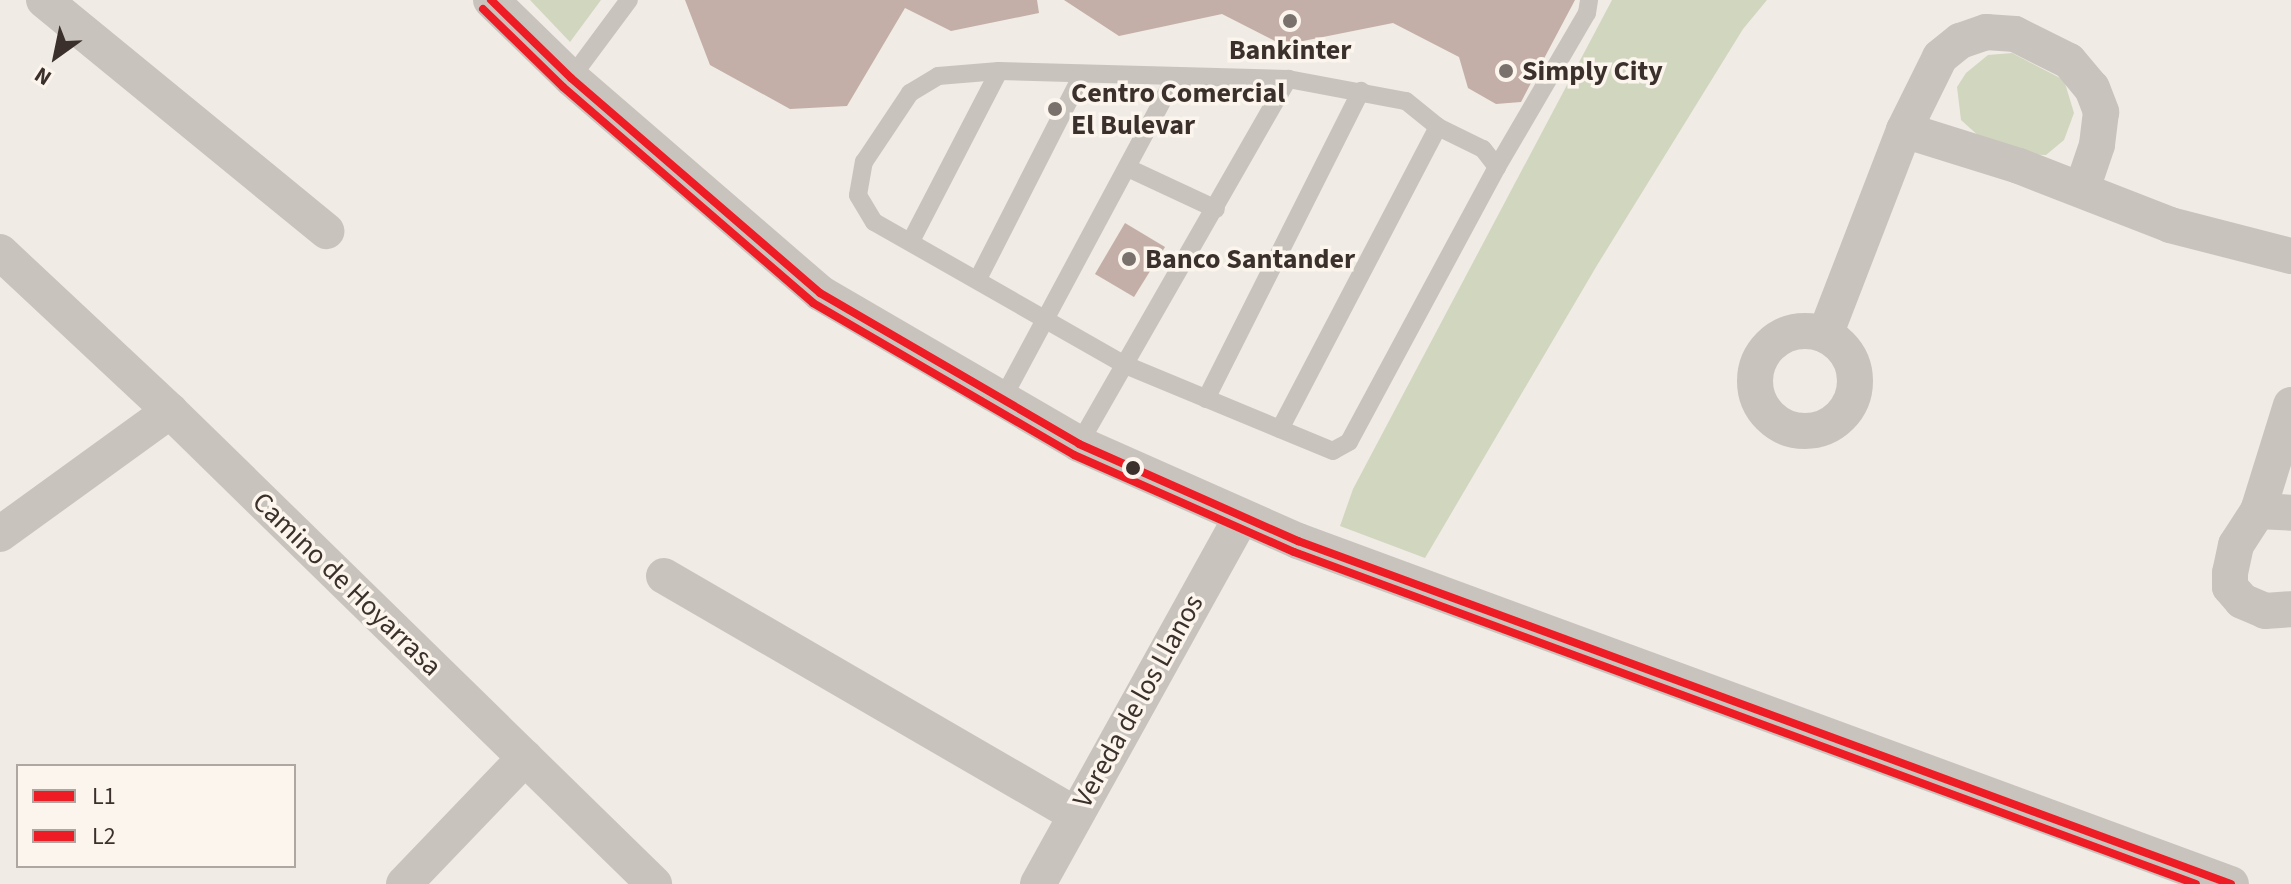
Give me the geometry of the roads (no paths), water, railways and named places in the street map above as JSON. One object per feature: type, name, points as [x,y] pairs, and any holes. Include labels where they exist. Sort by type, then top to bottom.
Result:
[{"type":"street","points":[[44,0],[326,231]]},
{"type":"street","points":[[491,0],[571,78],[820,293],[1079,444],[1240,519],[2231,884]]},
{"type":"street","points":[[1825,335],[1904,130],[1940,57],[1960,41],[1986,32],[2015,34],[2069,61],[2092,88],[2101,112],[2097,145],[2082,189]]},
{"type":"street","points":[[1904,130],[2082,189],[2170,225],[2291,256]]},
{"type":"street","name":"Camino de Hoyarrasa","points":[[0,252],[170,411],[654,884]]},
{"type":"street","points":[[2291,405],[2274,512],[2236,545],[2230,587],[2252,607],[2278,613],[2291,609]]},
{"type":"street","points":[[0,534],[170,411]]},
{"type":"street","name":"Vereda de los Llanos","points":[[1038,884],[1240,519]]},
{"type":"street","points":[[664,576],[1074,814]]},
{"type":"street","points":[[404,884],[525,758]]},
{"type":"lane","points":[[571,78],[629,0]]},
{"type":"lane","points":[[1497,167],[1483,149],[1438,127],[1406,101],[1361,91],[1288,79],[999,71],[938,76],[910,93],[864,162],[858,195],[874,222],[912,239],[979,277],[1125,365],[1333,451],[1349,442],[1497,167],[1587,13],[1589,0]]},
{"type":"lane","points":[[912,239],[999,71]]},
{"type":"lane","points":[[979,277],[1082,75]]},
{"type":"lane","points":[[1003,398],[1175,77]]},
{"type":"lane","points":[[1079,444],[1288,79]]},
{"type":"lane","points":[[1206,399],[1361,91]]},
{"type":"lane","points":[[1280,429],[1438,127]]},
{"type":"lane","points":[[1128,168],[1216,209]]},
{"type":"place","name":"Bankinter","points":[[1290,21]]},
{"type":"place","name":"Simply City","points":[[1506,71]]},
{"type":"place","name":"Centro Comercial El Bulevar","points":[[1055,109]]},
{"type":"place","name":"Banco Santander","points":[[1129,259]]}]
